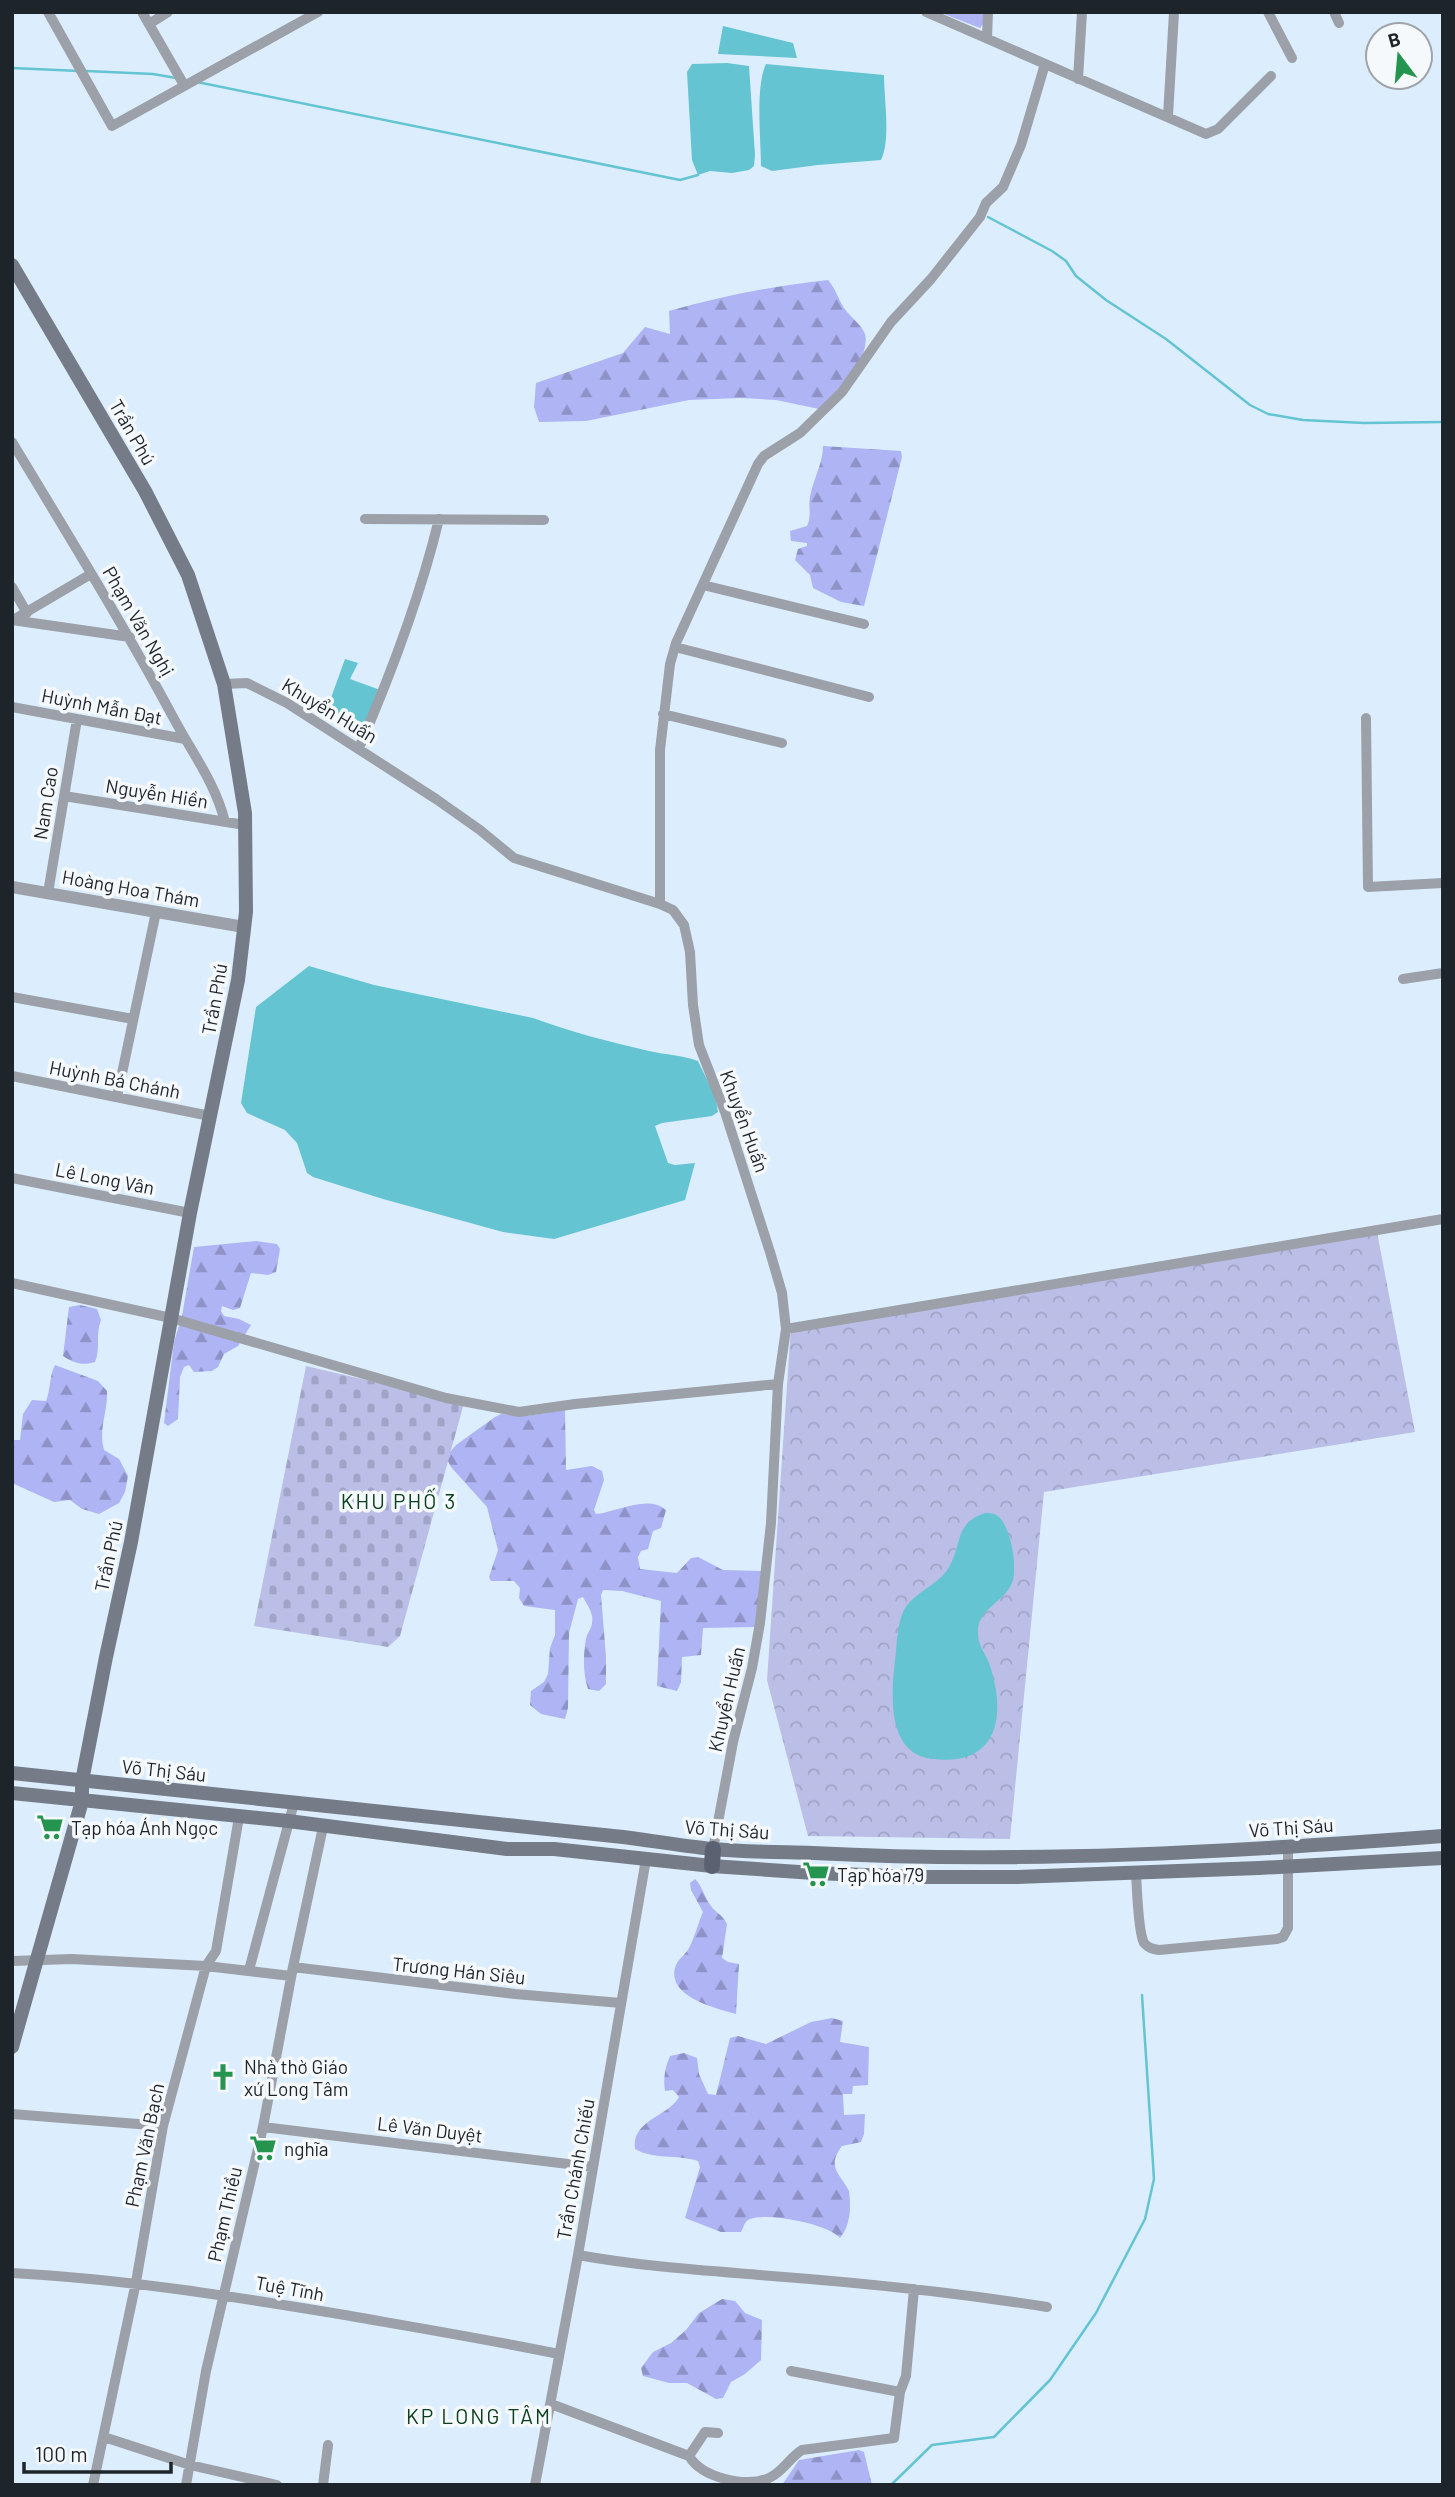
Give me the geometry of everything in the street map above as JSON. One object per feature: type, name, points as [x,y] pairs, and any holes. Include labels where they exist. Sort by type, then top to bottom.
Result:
[{"type":"main road","name":"Trần Phú","points":[[12,265],[86,389],[188,575],[225,684],[245,825],[244,927],[238,980],[190,1213],[131,1542],[82,1781],[82,1801],[12,2047]]},
{"type":"main road","name":"Võ Thị Sáu","points":[[12,1773],[609,1835],[713,1857],[917,1877],[1136,1873],[1443,1858]]},
{"type":"main road","name":"Võ Thị Sáu","points":[[12,1793],[288,1821],[507,1849],[554,1849],[646,1859],[1060,1858],[1443,1836]]},
{"type":"street","points":[[48,12],[112,126],[318,12]]},
{"type":"street","points":[[142,12],[184,85]]},
{"type":"street","points":[[149,24],[168,12]]},
{"type":"street","points":[[926,12],[1203,133],[1214,132],[1270,76]]},
{"type":"street","points":[[987,38],[988,12]]},
{"type":"street","points":[[1077,79],[1082,12]]},
{"type":"street","points":[[1168,117],[1174,12]]},
{"type":"street","points":[[1268,12],[1292,58]]},
{"type":"street","points":[[1334,12],[1339,23]]},
{"type":"street","points":[[660,904],[658,812],[663,714],[670,664],[675,647],[758,464],[764,456],[800,433],[842,392],[891,322],[931,279],[980,217],[986,203],[1003,187],[1021,145],[1045,64]]},
{"type":"street","name":"Phạm Văn Nghị","points":[[12,442],[130,637],[211,781],[225,821]]},
{"type":"street","points":[[365,519],[544,520]]},
{"type":"street","points":[[359,748],[379,702],[427,568],[439,519]]},
{"type":"street","points":[[12,620],[91,574]]},
{"type":"street","points":[[703,585],[864,624]]},
{"type":"street","points":[[12,587],[27,612]]},
{"type":"street","points":[[12,620],[130,637]]},
{"type":"street","points":[[675,647],[869,697]]},
{"type":"street","name":"Khuyển Huấn","points":[[225,684],[252,684],[287,703],[480,830],[514,858],[660,904],[673,910],[684,925],[690,951],[693,1005],[699,1045],[729,1124],[770,1252],[782,1293],[786,1329],[778,1384],[771,1522],[760,1623],[752,1668],[731,1750],[713,1857]]},
{"type":"street","name":"Huỳnh Mẫn Đạt","points":[[12,707],[185,739]]},
{"type":"street","points":[[663,714],[782,743]]},
{"type":"street","points":[[1366,718],[1368,887],[1443,883]]},
{"type":"street","name":"Nam Cao","points":[[48,893],[77,719]]},
{"type":"street","name":"Nguyễn Hiền","points":[[64,796],[245,825]]},
{"type":"street","name":"Hoàng Hoa Thám","points":[[12,887],[244,927]]},
{"type":"street","points":[[117,1097],[156,912]]},
{"type":"street","points":[[1403,979],[1443,974]]},
{"type":"street","points":[[12,997],[133,1019]]},
{"type":"street","name":"Huỳnh Bá Chánh","points":[[12,1076],[210,1116]]},
{"type":"street","name":"Lê Long Vân","points":[[12,1178],[190,1213]]},
{"type":"street","points":[[786,1329],[1443,1219]]},
{"type":"street","points":[[12,1283],[171,1318],[446,1398],[519,1412],[778,1384]]},
{"type":"street","points":[[249,1970],[294,1803]]},
{"type":"street","name":"Phạm Văn Bạch","points":[[93,2485],[135,2282],[163,2126],[206,1966],[216,1951],[239,1817]]},
{"type":"street","name":"Phạm Thiều","points":[[186,2485],[206,2371],[263,2127],[323,1827]]},
{"type":"street","points":[[1136,1873],[1144,1942],[1150,1948],[1159,1950],[1283,1937],[1288,1928],[1288,1847]]},
{"type":"street","name":"Trần Chánh Chiếu","points":[[535,2485],[578,2255],[646,1859]]},
{"type":"street","name":"Trương Hán Siêu","points":[[12,1961],[72,1959],[206,1966],[621,2003]]},
{"type":"street","points":[[12,2114],[163,2126]]},
{"type":"street","name":"Lê Văn Duyệt","points":[[263,2127],[593,2167]]},
{"type":"street","points":[[578,2255],[686,2270],[966,2294],[1048,2307]]},
{"type":"street","name":"Tuệ Tĩnh","points":[[12,2273],[135,2282],[223,2295],[469,2336],[559,2354]]},
{"type":"street","points":[[551,2403],[689,2456],[695,2466],[705,2473],[751,2483],[768,2479],[780,2472],[790,2457],[802,2450],[894,2438],[900,2392],[906,2376],[914,2289]]},
{"type":"street","points":[[791,2371],[900,2392]]},
{"type":"street","points":[[689,2456],[705,2432],[718,2433]]},
{"type":"street","points":[[104,2437],[190,2465],[277,2485]]},
{"type":"street","points":[[323,2485],[328,2445]]},
{"type":"green space","points":[[939,12],[983,12],[983,24],[980,28]]},
{"type":"green space","points":[[828,280],[844,308],[859,324],[865,334],[866,343],[859,364],[824,410],[776,400],[689,400],[586,421],[539,422],[534,407],[536,383],[623,353],[645,327],[670,334],[669,311],[748,292]]},
{"type":"green space","points":[[823,446],[901,451],[902,457],[864,606],[841,602],[813,588],[810,575],[795,560],[798,549],[807,546],[807,543],[791,541],[790,531],[807,526],[810,497]]},
{"type":"green space","points":[[1377,1232],[1415,1432],[1044,1492],[1010,1839],[808,1836],[767,1680],[791,1326]]},
{"type":"green space","points":[[256,1241],[277,1244],[280,1249],[276,1272],[268,1275],[251,1273],[240,1308],[233,1310],[222,1306],[221,1311],[224,1316],[251,1325],[238,1346],[224,1354],[218,1367],[212,1371],[194,1372],[189,1365],[184,1367],[180,1377],[178,1419],[168,1426],[164,1423],[174,1342],[182,1316],[194,1247]]},
{"type":"green space","points":[[80,1305],[97,1309],[101,1320],[97,1357],[95,1362],[86,1364],[63,1356],[69,1307]]},
{"type":"green space","points":[[55,1365],[98,1381],[107,1391],[102,1442],[104,1450],[119,1459],[128,1476],[125,1492],[119,1503],[99,1514],[82,1509],[70,1500],[54,1502],[12,1483],[12,1440],[20,1440],[23,1414],[32,1400],[46,1401]]},
{"type":"green space","points":[[306,1366],[464,1403],[400,1636],[388,1647],[254,1626]]},
{"type":"green space","points":[[565,1410],[566,1470],[592,1466],[602,1471],[604,1480],[594,1510],[596,1514],[641,1504],[659,1505],[666,1510],[661,1528],[653,1531],[648,1549],[641,1551],[638,1557],[640,1569],[677,1573],[691,1558],[698,1557],[723,1570],[761,1571],[756,1627],[703,1628],[701,1655],[682,1657],[681,1682],[677,1691],[657,1686],[661,1601],[622,1591],[603,1590],[601,1595],[606,1684],[599,1691],[588,1689],[584,1651],[592,1616],[583,1597],[578,1599],[569,1633],[568,1708],[565,1719],[541,1714],[530,1705],[531,1691],[544,1682],[548,1674],[550,1648],[555,1635],[555,1610],[524,1606],[519,1598],[520,1588],[514,1581],[491,1581],[489,1577],[498,1550],[487,1507],[451,1467],[446,1457],[456,1445],[501,1414],[526,1416]]},
{"type":"green space","points":[[695,1879],[711,1906],[727,1924],[722,1958],[739,1964],[736,2014],[705,2004],[684,1993],[674,1976],[676,1965],[689,1948],[703,1912],[691,1890],[690,1883]]},
{"type":"green space","points":[[832,2018],[843,2021],[840,2042],[869,2047],[868,2085],[853,2086],[852,2094],[843,2094],[844,2115],[865,2114],[861,2142],[842,2146],[835,2160],[836,2170],[850,2197],[844,2233],[840,2238],[811,2224],[770,2217],[750,2219],[741,2232],[721,2232],[685,2218],[700,2167],[698,2161],[650,2155],[635,2149],[635,2139],[644,2125],[674,2104],[679,2097],[673,2090],[665,2091],[665,2073],[670,2056],[684,2053],[697,2058],[699,2074],[708,2094],[716,2095],[730,2038],[738,2036],[766,2044],[811,2022]]},
{"type":"green space","points":[[722,2299],[735,2301],[745,2313],[762,2320],[761,2360],[731,2382],[723,2398],[716,2399],[687,2383],[669,2383],[643,2376],[641,2368],[653,2352],[671,2343],[699,2313]]},
{"type":"green space","points":[[859,2450],[864,2452],[872,2485],[782,2485],[799,2460]]},
{"type":"shaded area","points":[[723,26],[793,43],[797,58],[718,54]]},
{"type":"shaded area","points":[[727,63],[749,66],[754,166],[749,170],[732,173],[710,171],[698,175],[692,160],[687,72],[692,64]]},
{"type":"shaded area","points":[[766,64],[884,75],[886,142],[881,160],[772,171],[761,166],[760,100]]},
{"type":"shaded area","points":[[345,659],[358,663],[350,679],[383,691],[368,726],[327,709]]},
{"type":"shaded area","points":[[309,966],[374,985],[533,1018],[605,1040],[698,1061],[715,1096],[718,1112],[712,1116],[655,1126],[668,1163],[695,1163],[685,1200],[554,1239],[503,1232],[313,1177],[307,1173],[297,1143],[285,1130],[247,1113],[241,1103],[256,1007]]},
{"type":"shaded area","points":[[985,1513],[996,1515],[1003,1522],[1014,1558],[1012,1583],[981,1618],[978,1634],[994,1682],[997,1718],[984,1746],[972,1755],[955,1759],[933,1759],[917,1754],[906,1745],[898,1732],[894,1716],[893,1682],[899,1625],[909,1603],[939,1579],[949,1567],[963,1529]]},
{"type":"waterway","points":[[12,68],[79,71]]},
{"type":"waterway","points":[[86,71],[153,74],[176,78]]},
{"type":"waterway","points":[[197,82],[680,180],[698,175]]},
{"type":"waterway","points":[[988,217],[1052,251],[1066,261],[1076,276],[1106,300],[1166,339],[1250,405],[1268,414],[1303,420],[1364,423],[1443,422]]},
{"type":"waterway","points":[[891,2485],[932,2445],[994,2437],[1050,2380],[1096,2313],[1145,2219],[1154,2179],[1142,1995]]},
{"type":"place","name":"Tạp hóa Ánh Ngọc","points":[[50,1827]]},
{"type":"place","name":"Tạp hóa 79","points":[[816,1874]]},
{"type":"place","name":"Nhà thờ Giáo xứ Long Tâm","points":[[223,2077]]},
{"type":"place","name":"nghĩa","points":[[263,2148]]},
{"type":"district","name":"KHU PHỐ 3","points":[[399,1500]]},
{"type":"district","name":"KP LONG TÂM","points":[[479,2415]]}]
